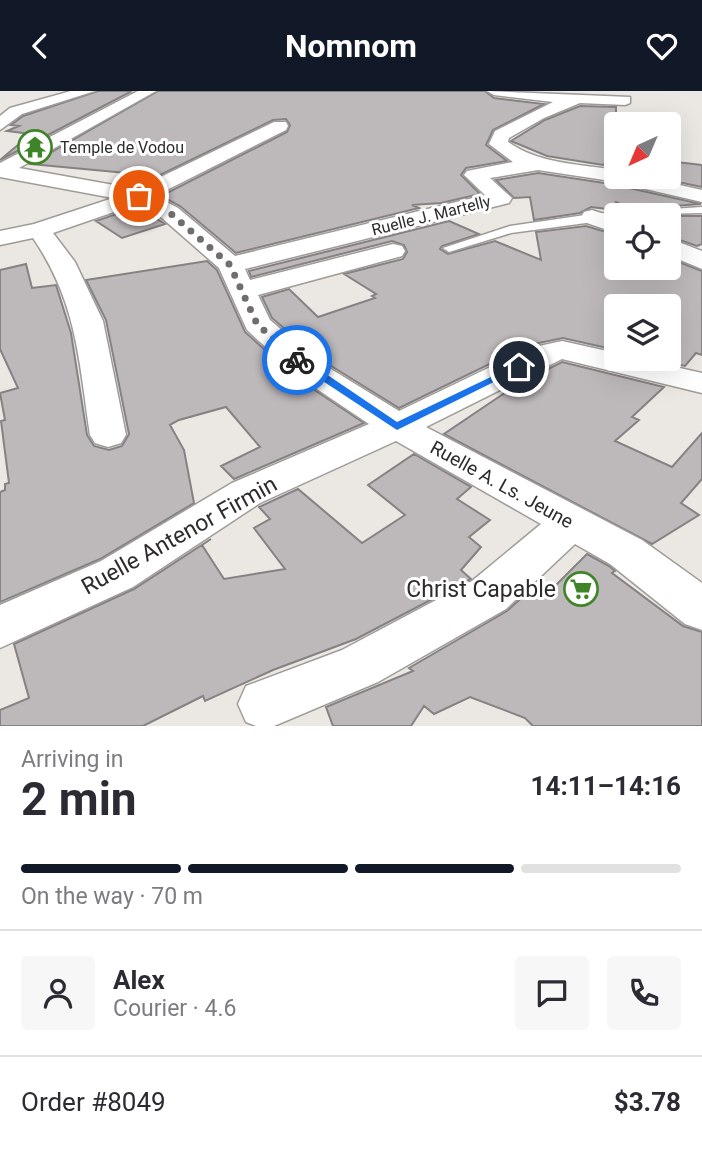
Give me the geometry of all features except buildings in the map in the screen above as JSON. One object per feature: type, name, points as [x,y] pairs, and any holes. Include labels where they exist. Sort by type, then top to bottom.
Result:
[{"type":"street","points":[[0,125],[16,111],[88,91]]},
{"type":"street","points":[[1,170],[149,91]]},
{"type":"street","points":[[494,91],[578,99],[625,100]]},
{"type":"street","points":[[538,164],[505,150],[498,144],[501,135],[519,127],[532,115],[578,99]]},
{"type":"street","points":[[0,238],[39,230],[139,196],[280,126]]},
{"type":"street","name":"Ruelle J. Martelly","points":[[235,278],[501,198],[474,175],[538,164],[604,174]]},
{"type":"street","name":"Ruelle A. Ls. Jeune","points":[[1,170],[139,196],[170,213],[235,278],[257,324],[307,368],[397,426],[626,552],[702,610]]},
{"type":"street","name":"Ruelle J. Martelly","points":[[653,189],[702,207]]},
{"type":"street","points":[[592,217],[604,222]]},
{"type":"street","points":[[39,230],[62,262],[88,321],[108,435]]},
{"type":"street","points":[[235,278],[393,251]]},
{"type":"street","points":[[681,251],[702,261]]},
{"type":"street","name":"Ruelle Antenor Firmin","points":[[0,627],[117,574],[246,493],[497,380],[541,355],[562,350],[702,383]]},
{"type":"street","points":[[265,703],[360,666],[489,596],[571,522]]},
{"type":"lane","points":[[449,248],[510,230],[592,217],[702,207]]},
{"type":"way so far","points":[[139,196],[170,213],[230,265],[257,324],[297,360]]},
{"type":"place","name":"Temple de Vodou","points":[[35,147]]},
{"type":"place","name":"Christ Capable","points":[[581,589]]},
{"type":"route","points":[[297,360],[397,426],[497,380],[519,367]]}]
